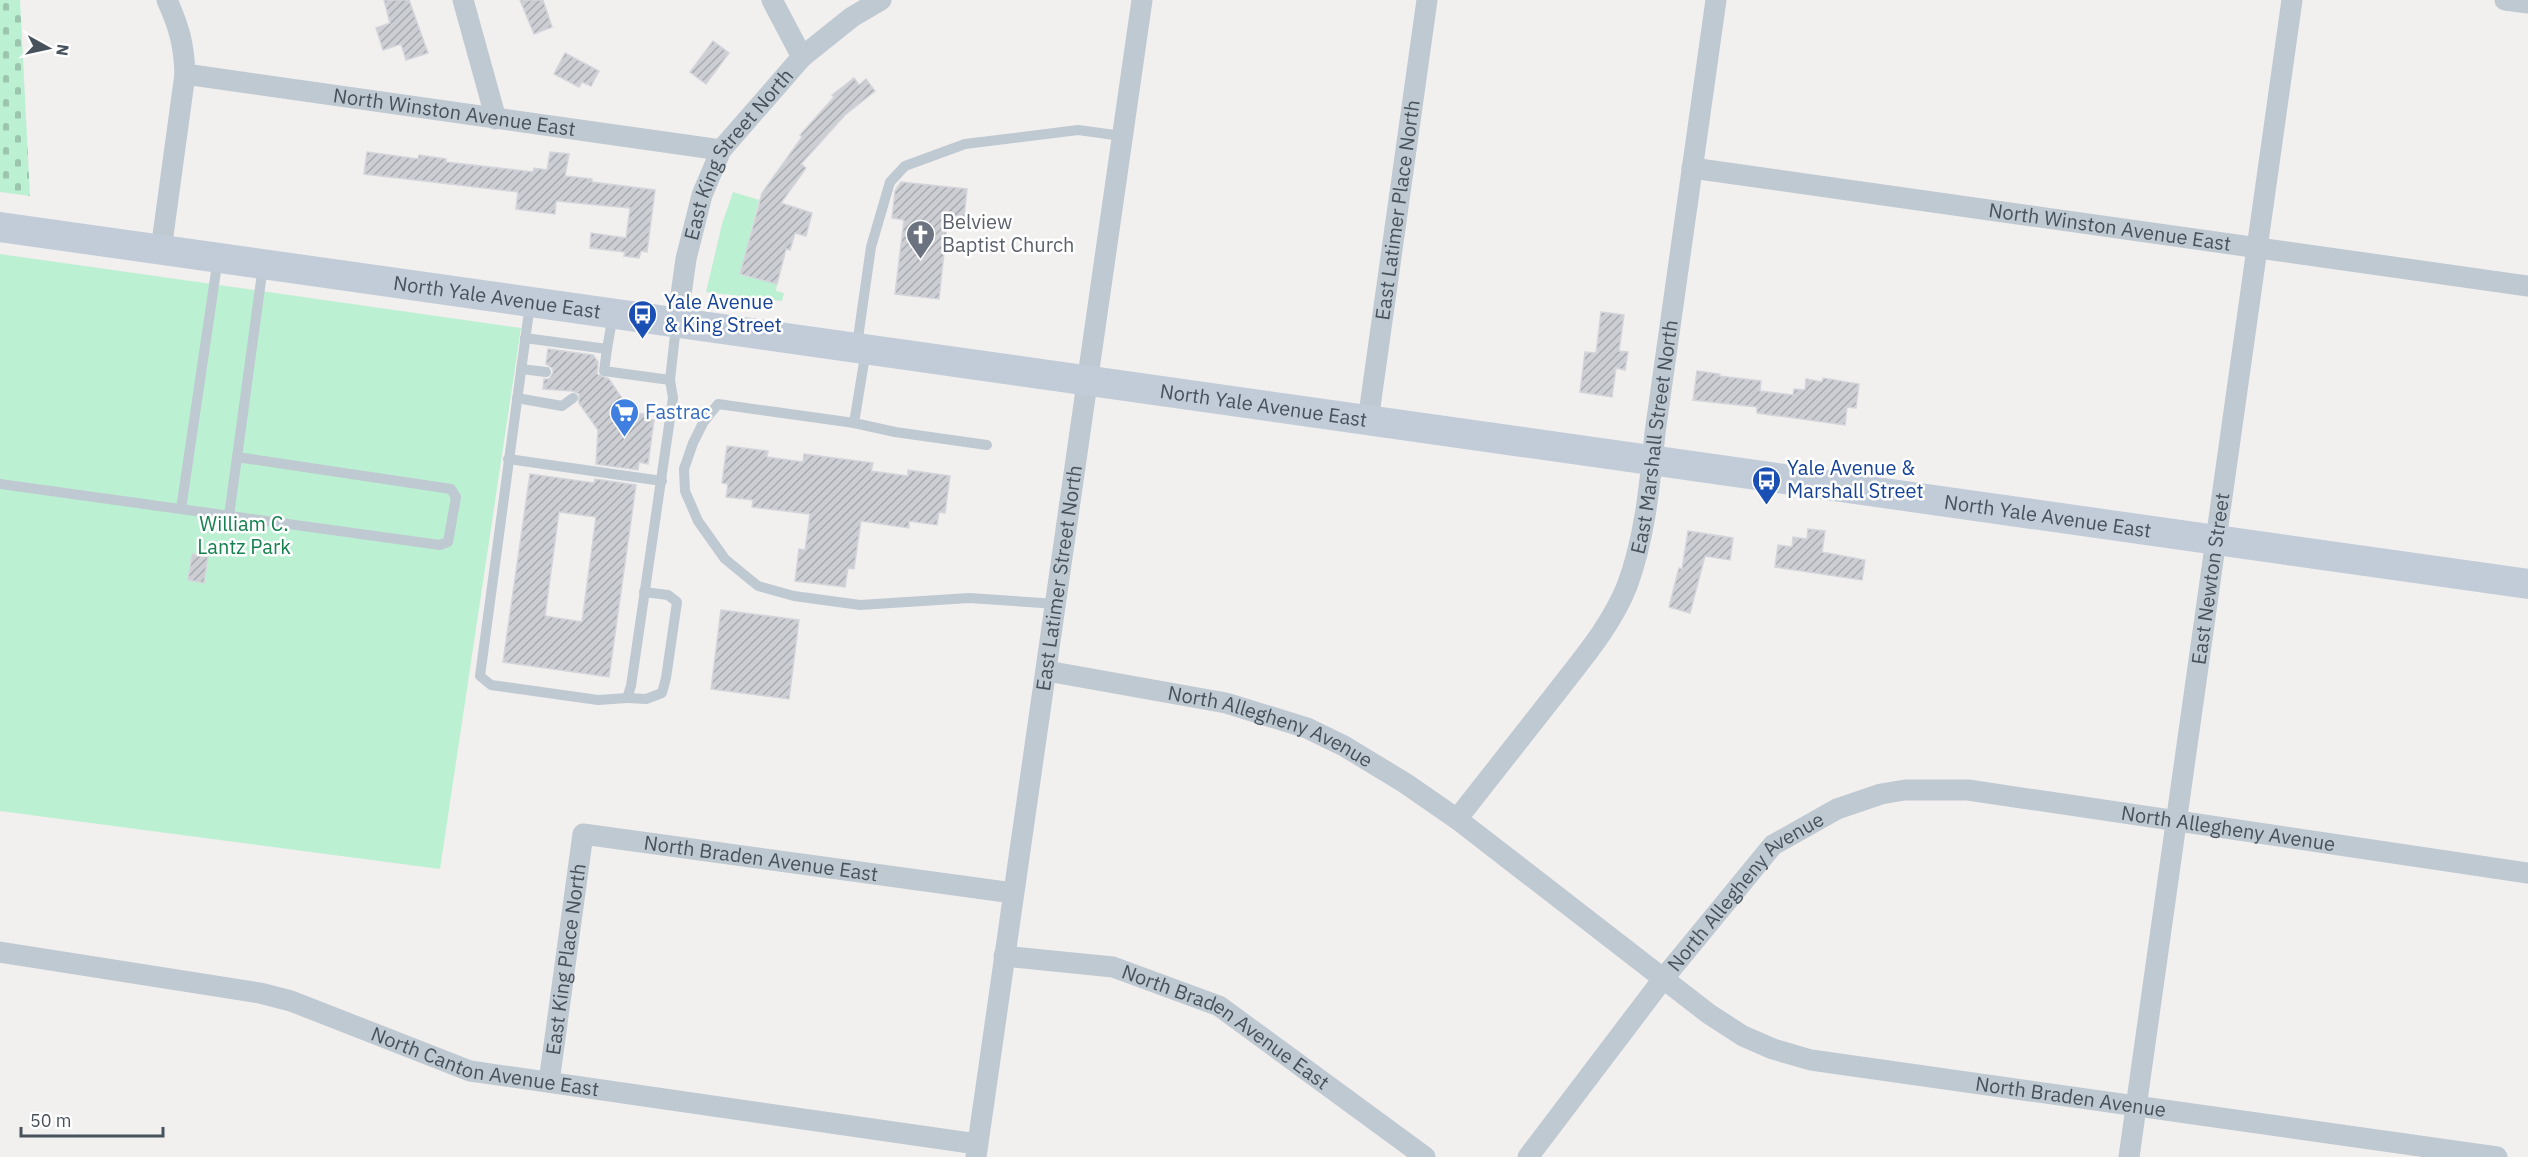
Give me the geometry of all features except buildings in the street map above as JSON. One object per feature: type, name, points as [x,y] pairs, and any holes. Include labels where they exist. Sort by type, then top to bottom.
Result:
[{"type":"main road","name":"North Yale Avenue East","points":[[0,227],[2528,584]]},
{"type":"street","points":[[162,250],[185,74],[184,46],[178,24],[166,0]]},
{"type":"street","points":[[463,0],[496,119]]},
{"type":"street","name":"East King Street North","points":[[677,322],[686,259],[702,195],[721,150],[802,57],[772,0]]},
{"type":"street","points":[[802,57],[852,17],[882,0]]},
{"type":"street","name":"East Latimer Street North","points":[[976,1150],[1057,604],[1142,0]]},
{"type":"street","name":"East Latimer Place North","points":[[1368,421],[1427,0]]},
{"type":"street","name":"East Marshall Street North","points":[[1457,819],[1579,663],[1612,616],[1627,585],[1640,538],[1652,462],[1716,0]]},
{"type":"street","name":"East Newton Street","points":[[2129,1157],[2292,0]]},
{"type":"street","points":[[2505,0],[2528,3]]},
{"type":"street","name":"North Winston Avenue East","points":[[185,74],[721,150]]},
{"type":"street","name":"North Winston Avenue East","points":[[1692,168],[2528,286]]},
{"type":"street","name":"North Allegheny Avenue","points":[[1047,671],[1226,703],[1307,728],[1344,746],[1405,783],[1457,819],[1663,979],[1773,845],[1837,809],[1881,794],[1905,790],[1968,790],[2528,873]]},
{"type":"street","name":"North Braden Avenue East","points":[[583,834],[1013,893]]},
{"type":"street","name":"East King Place North","points":[[549,1082],[583,834]]},
{"type":"street","name":"North Canton Avenue East","points":[[0,952],[260,993],[291,1001],[470,1071],[976,1150]]},
{"type":"street","name":"North Braden Avenue East","points":[[1004,956],[1113,967],[1219,1006],[1425,1157]]},
{"type":"street","points":[[1528,1157],[1663,979]]},
{"type":"street","name":"North Braden Avenue","points":[[1663,979],[1734,1030],[1792,1056],[1833,1064],[2497,1157]]},
{"type":"lane","points":[[854,423],[872,247],[890,182],[905,166],[965,144],[1078,130],[1122,136]]},
{"type":"lane","points":[[181,509],[218,258]]},
{"type":"lane","points":[[229,516],[264,264]]},
{"type":"lane","points":[[530,302],[480,676],[491,685],[598,700],[646,699],[662,693],[677,602],[668,595],[644,592]]},
{"type":"lane","points":[[613,314],[604,371],[670,380]]},
{"type":"lane","points":[[627,698],[631,686],[662,481],[673,398],[670,380],[677,322]]},
{"type":"lane","points":[[525,338],[607,349]]},
{"type":"lane","points":[[521,369],[546,372]]},
{"type":"lane","points":[[517,398],[562,406],[573,398]]},
{"type":"lane","points":[[987,445],[718,404],[703,423],[693,443],[684,469],[685,491],[698,521],[725,559],[758,586],[795,596],[860,605],[969,598],[1057,604]]},
{"type":"lane","points":[[0,484],[440,545],[448,542],[456,497],[451,489],[237,457]]},
{"type":"lane","points":[[508,459],[662,481]]},
{"type":"green space","points":[[0,0],[20,0],[30,196],[0,192]]},
{"type":"green space","points":[[733,192],[759,200],[740,274],[777,284],[776,291],[784,293],[782,301],[706,292],[722,224]]},
{"type":"green space","name":"William C. Lantz Park","points":[[0,254],[521,328],[440,869],[0,811]]},
{"type":"place","name":"Belview Baptist Church","points":[[921,260]]},
{"type":"place","name":"Yale Avenue & King Street","points":[[643,340]]},
{"type":"place","name":"Fastrac","points":[[624,438]]},
{"type":"place","name":"Yale Avenue & Marshall Street","points":[[1766,506]]}]
